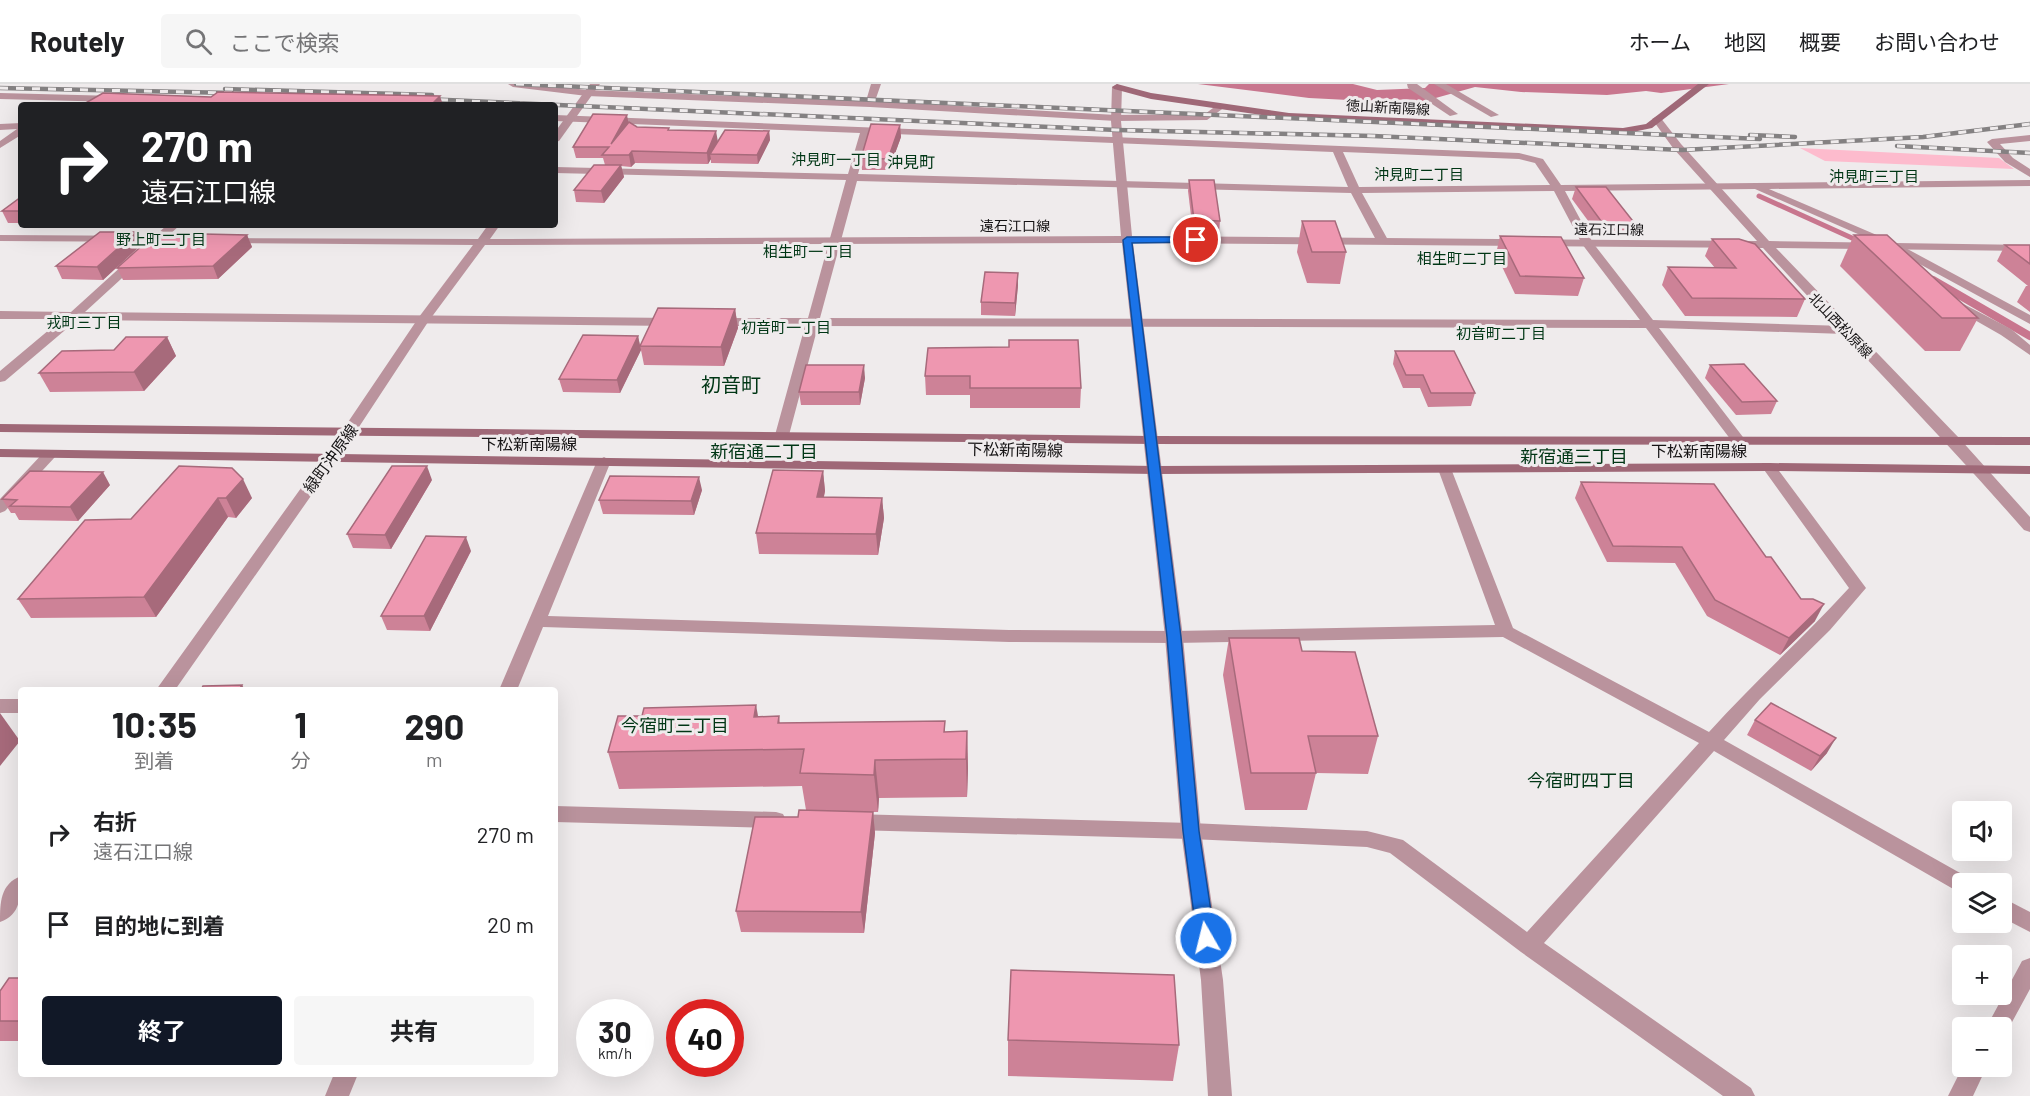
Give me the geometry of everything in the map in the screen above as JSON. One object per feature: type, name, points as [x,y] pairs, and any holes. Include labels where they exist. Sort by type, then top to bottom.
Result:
[{"type":"main road","name":"徳山新南陽線","points":[[1113,86],[1151,96],[1220,108],[1289,116],[1623,131],[1649,126],[1704,84]]},
{"type":"main road","name":"徳山新南陽線","points":[[1113,86],[1159,90],[1278,107],[1601,119]]},
{"type":"main road","points":[[1625,120],[1657,118]]},
{"type":"main road","name":"下松新南陽線","points":[[0,428],[1152,440],[2030,441]]},
{"type":"main road","name":"下松新南陽線","points":[[0,453],[328,460],[604,461],[1155,470],[1769,468],[2030,470]]},
{"type":"street","points":[[513,84],[587,93],[870,104],[1116,118],[1207,117],[1220,108]]},
{"type":"street","points":[[558,134],[595,84]]},
{"type":"street","points":[[870,104],[876,84]]},
{"type":"street","points":[[1439,84],[1494,115]]},
{"type":"street","points":[[1411,85],[1453,114]]},
{"type":"street","points":[[1113,86],[1127,240],[1174,637],[1191,831],[1212,980],[1220,1096]]},
{"type":"street","points":[[0,96],[130,100]]},
{"type":"street","points":[[67,102],[73,98]]},
{"type":"street","points":[[558,118],[1520,156],[1539,161],[1558,188],[1588,244],[1739,441]]},
{"type":"street","name":"北山西松原線","points":[[1657,118],[1677,146],[1767,246],[1845,330],[1955,442],[2030,527]]},
{"type":"street","points":[[0,127],[18,126]]},
{"type":"street","points":[[782,435],[865,131]]},
{"type":"street","points":[[0,145],[18,133]]},
{"type":"street","points":[[2030,138],[1992,142],[2009,160],[2030,174]]},
{"type":"street","points":[[0,145],[18,146]]},
{"type":"street","points":[[1337,150],[1382,240]]},
{"type":"street","points":[[558,170],[1355,190],[1757,188],[2030,183]]},
{"type":"street","points":[[1757,188],[1890,247],[2030,320]]},
{"type":"street","points":[[0,378],[75,315],[171,228]]},
{"type":"street","name":"緑町沖原線","points":[[167,687],[348,433],[423,320],[492,228]]},
{"type":"street","points":[[0,238],[182,239]]},
{"type":"street","name":"遠石江口線","points":[[218,240],[481,242],[1382,240],[2030,248]]},
{"type":"street","points":[[1854,246],[1874,258]]},
{"type":"street","points":[[1945,298],[2006,332],[2030,351]]},
{"type":"street","points":[[0,315],[696,322],[1651,324],[1845,330]]},
{"type":"street","points":[[0,508],[50,454]]},
{"type":"street","points":[[509,687],[604,461]]},
{"type":"street","points":[[1529,945],[1754,694],[1824,626],[1858,588],[1769,468]]},
{"type":"street","points":[[1445,469],[1506,631]]},
{"type":"street","points":[[535,621],[1009,636],[1174,637],[1506,631],[1711,741],[1952,878]]},
{"type":"street","points":[[0,706],[18,706]]},
{"type":"street","points":[[558,814],[791,821]]},
{"type":"street","points":[[838,822],[1191,831],[1367,839],[1396,846],[1529,945],[1743,1096]]},
{"type":"street","points":[[0,913],[18,889]]},
{"type":"street","points":[[2012,912],[2030,923]]},
{"type":"street","points":[[2003,1017],[2030,968]]},
{"type":"street","points":[[337,1096],[345,1077]]},
{"type":"street","points":[[1960,1096],[1970,1077]]},
{"type":"shaded area","points":[[1198,84],[1353,84],[1377,90],[1425,88],[1429,84],[1729,84],[1661,93],[1646,91],[1607,95],[1521,92],[1475,87],[1425,101],[1427,104],[1309,98]]},
{"type":"shaded area","points":[[1800,148],[1999,158],[2014,169],[1825,161]]},
{"type":"building","points":[[218,92],[440,96],[434,102],[87,102],[103,93],[211,97]]},
{"type":"building","points":[[593,114],[627,115],[611,144],[629,122],[637,127],[716,131],[707,153],[632,151],[629,155],[602,155],[609,147],[573,147]]},
{"type":"building","points":[[871,124],[900,125],[888,159],[861,158]]},
{"type":"building","points":[[725,130],[769,131],[757,155],[710,154]]},
{"type":"building","points":[[594,165],[621,165],[601,191],[574,190]]},
{"type":"building","points":[[1189,180],[1214,180],[1220,221],[1194,220]]},
{"type":"building","points":[[1576,187],[1606,187],[1636,225],[1604,225]]},
{"type":"building","points":[[18,199],[18,211],[2,211]]},
{"type":"building","points":[[1302,221],[1335,221],[1346,252],[1312,252]]},
{"type":"building","points":[[100,232],[136,232],[97,267],[56,266]]},
{"type":"building","points":[[156,233],[247,235],[213,266],[117,268]]},
{"type":"building","points":[[1854,235],[1887,235],[1978,318],[1942,318]]},
{"type":"building","points":[[1500,236],[1561,237],[1584,278],[1520,276]]},
{"type":"building","points":[[1712,239],[1739,239],[1755,244],[1805,299],[1692,298],[1668,267],[1736,268]]},
{"type":"building","points":[[2005,245],[2030,245],[2030,264]]},
{"type":"building","points":[[985,272],[1018,273],[1015,303],[981,302]]},
{"type":"building","points":[[658,308],[735,309],[721,347],[640,346]]},
{"type":"building","points":[[583,335],[638,336],[617,380],[559,379]]},
{"type":"building","points":[[126,337],[167,337],[134,372],[39,373],[62,351],[114,350]]},
{"type":"building","points":[[1009,340],[1078,340],[1081,388],[970,388],[970,376],[925,376],[928,348],[1009,347]]},
{"type":"building","points":[[1395,351],[1454,351],[1475,393],[1431,393],[1423,375],[1406,375]]},
{"type":"building","points":[[1744,364],[1777,401],[1742,402],[1710,365]]},
{"type":"building","points":[[806,365],[864,365],[859,392],[799,392]]},
{"type":"building","points":[[179,466],[232,468],[243,479],[226,498],[218,498],[144,597],[18,599],[85,520],[131,519]]},
{"type":"building","points":[[392,466],[427,466],[385,535],[347,534]]},
{"type":"building","points":[[773,470],[823,471],[817,497],[882,498],[876,534],[756,533]]},
{"type":"building","points":[[30,471],[103,472],[70,507],[10,506],[17,500],[2,499]]},
{"type":"building","points":[[610,476],[699,477],[691,501],[599,500]]},
{"type":"building","points":[[1581,482],[1714,484],[1766,557],[1771,557],[1801,599],[1813,599],[1824,604],[1789,638],[1715,600],[1682,547],[1613,546]]},
{"type":"building","points":[[426,536],[466,537],[424,616],[381,616]]},
{"type":"building","points":[[1229,638],[1299,638],[1302,651],[1355,652],[1378,736],[1308,736],[1316,773],[1251,773]]},
{"type":"building","points":[[242,685],[241,687],[203,686]]},
{"type":"building","points":[[1771,703],[1836,738],[1820,756],[1755,720]]},
{"type":"building","points":[[756,705],[754,717],[779,716],[778,723],[945,721],[944,732],[967,731],[966,759],[875,760],[874,775],[800,773],[804,749],[608,752],[618,716],[642,716],[644,708]]},
{"type":"building","points":[[799,810],[873,812],[861,912],[736,911],[755,817],[798,817]]},
{"type":"building","points":[[1011,970],[1174,975],[1179,1045],[1008,1040]]},
{"type":"building","points":[[9,978],[18,978],[18,1021],[0,1021],[0,991]]},
{"type":"waterway","points":[[1759,196],[1863,243]]},
{"type":"waterway","points":[[1933,280],[2030,336]]},
{"type":"railway","points":[[516,84],[1760,139]]},
{"type":"railway","points":[[0,88],[232,93]]},
{"type":"railway","points":[[225,89],[432,95]]},
{"type":"railway","points":[[424,99],[491,102]]},
{"type":"railway","points":[[558,105],[1117,130],[1373,136],[1682,150],[1923,137],[2030,124]]},
{"type":"railway","points":[[1750,135],[1795,137]]},
{"type":"railway","points":[[1897,146],[2030,153]]},
{"type":"district","name":"沖見町一丁目","points":[[836,159]]},
{"type":"district","name":"沖見町","points":[[911,161]]},
{"type":"district","name":"沖見町二丁目","points":[[1419,174]]},
{"type":"district","name":"沖見町三丁目","points":[[1874,176]]},
{"type":"district","name":"野上町二丁目","points":[[161,239]]},
{"type":"district","name":"相生町一丁目","points":[[808,251]]},
{"type":"district","name":"相生町二丁目","points":[[1462,258]]},
{"type":"district","name":"戎町三丁目","points":[[84,322]]},
{"type":"district","name":"初音町一丁目","points":[[786,327]]},
{"type":"district","name":"初音町二丁目","points":[[1501,333]]},
{"type":"district","name":"初音町","points":[[731,384]]},
{"type":"district","name":"新宿通二丁目","points":[[764,451]]},
{"type":"district","name":"新宿通三丁目","points":[[1574,456]]},
{"type":"district","name":"今宿町三丁目","points":[[675,725]]},
{"type":"district","name":"今宿町四丁目","points":[[1581,780]]},
{"type":"route","points":[[1196,240],[1127,240],[1174,637],[1191,831],[1206,938]]}]
